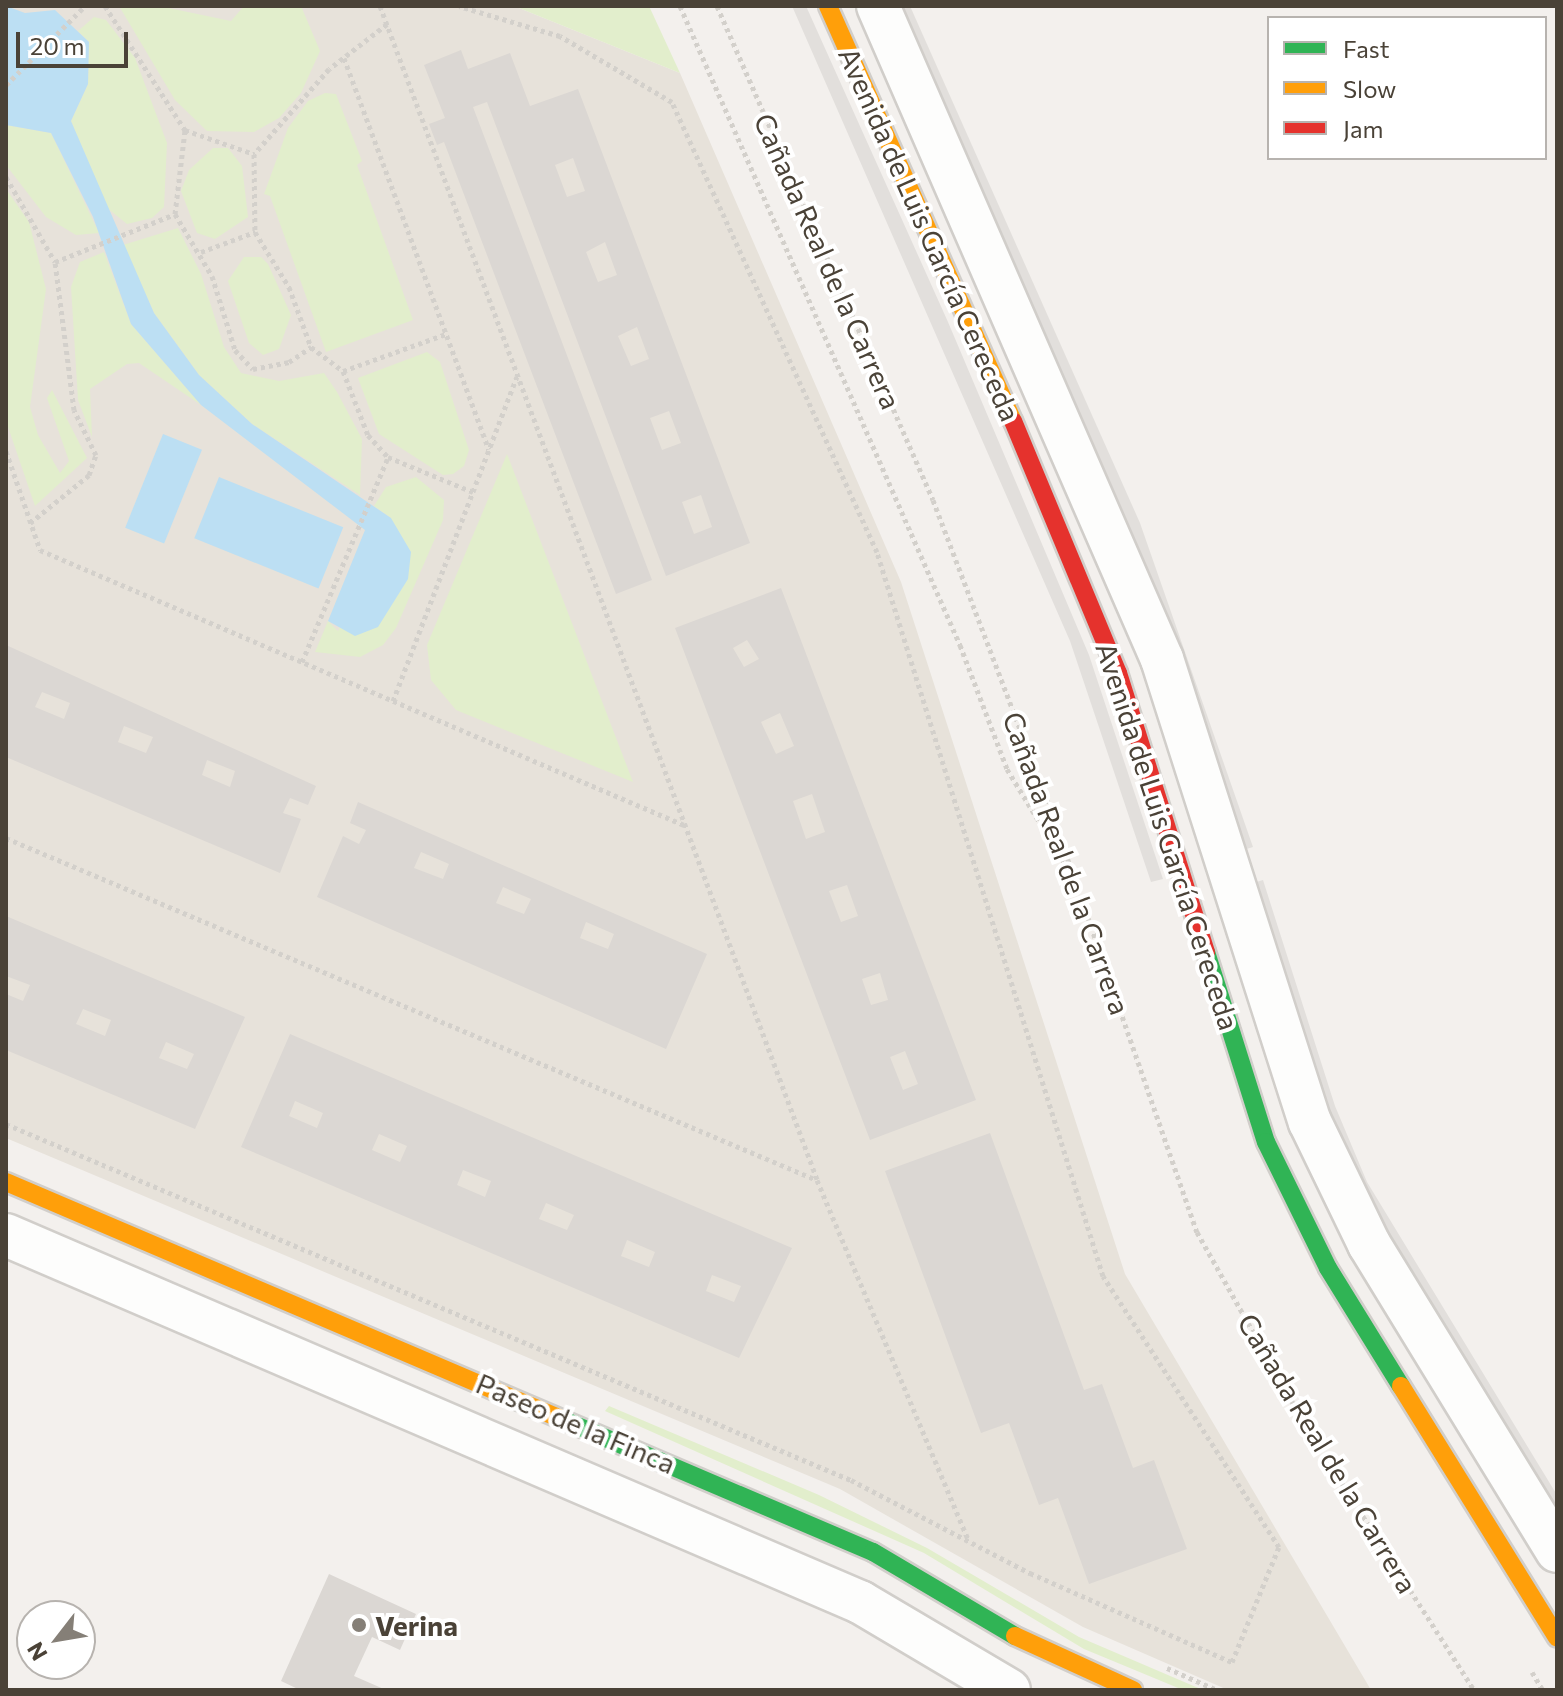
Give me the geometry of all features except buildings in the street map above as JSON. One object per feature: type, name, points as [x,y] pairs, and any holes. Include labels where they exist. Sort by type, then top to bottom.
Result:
[{"type":"street","name":"Avenida de Luis García Cereceda","points":[[828,6],[1030,459],[1118,673],[1266,1142],[1328,1268],[1557,1638]]},
{"type":"street","name":"Avenida de Luis García Cereceda","points":[[878,6],[1162,659],[1310,1122],[1369,1244],[1557,1551]]},
{"type":"street","name":"Paseo de la Finca","points":[[6,1182],[873,1552],[1015,1636],[1133,1690]]},
{"type":"street","name":"Paseo de la Finca","points":[[6,1235],[860,1602],[1009,1690]]},
{"type":"path","points":[[6,85],[85,6]]},
{"type":"path","points":[[105,6],[185,130],[254,154]]},
{"type":"path","points":[[380,6],[817,1180],[968,1540]]},
{"type":"path","points":[[6,1124],[823,1468],[968,1540],[1232,1662],[1279,1547],[1103,1276],[877,552],[672,102],[560,36],[459,6]]},
{"type":"path","points":[[680,6],[960,645],[1007,769],[1075,880]]},
{"type":"path","name":"Cañada Real de la Carrera","points":[[717,6],[933,500],[1075,880],[1197,1232],[1311,1435],[1474,1690]]},
{"type":"path","points":[[387,24],[344,58],[254,154],[255,232],[289,287],[311,347],[343,371],[368,435],[388,457],[473,492]]},
{"type":"path","points":[[344,58],[489,449]]},
{"type":"path","points":[[185,130],[175,214],[200,252],[230,317],[235,350],[253,369],[289,362],[311,347]]},
{"type":"path","points":[[6,177],[55,262],[74,410],[96,455],[89,475],[30,523]]},
{"type":"path","points":[[55,262],[124,237],[175,214]]},
{"type":"path","points":[[200,252],[255,232]]},
{"type":"path","points":[[343,371],[446,334]]},
{"type":"path","points":[[393,701],[517,376]]},
{"type":"path","points":[[6,451],[40,550],[685,826]]},
{"type":"path","points":[[302,662],[388,457]]},
{"type":"path","points":[[6,838],[817,1180]]},
{"type":"shaded area","points":[[6,6],[514,6],[680,73],[901,582],[1125,1274],[1371,1690],[1228,1690],[1083,1627],[840,1489],[6,1138]]},
{"type":"shaded area","points":[[792,6],[806,6],[948,322],[1089,655],[1163,879],[1151,882],[1070,641]]},
{"type":"shaded area","points":[[896,6],[910,6],[1140,523],[1253,847],[1240,851]]},
{"type":"shaded area","points":[[1263,880],[1335,1106],[1367,1182],[1557,1495],[1557,1519],[1351,1177],[1250,884]]},
{"type":"green space","points":[[119,6],[159,6],[231,21],[244,6],[301,6],[320,51],[301,93],[279,118],[254,132],[207,131],[175,100]]},
{"type":"green space","points":[[514,6],[649,6],[680,73]]},
{"type":"green space","points":[[94,17],[106,20],[135,58],[167,143],[164,207],[152,218],[127,224],[106,207],[71,121],[88,84],[89,42],[78,31]]},
{"type":"green space","points":[[325,93],[336,94],[362,161],[357,165],[413,320],[326,352],[270,196],[264,194],[288,128],[308,101]]},
{"type":"green space","points":[[6,125],[51,133],[99,233],[76,235],[46,217],[6,165]]},
{"type":"green space","points":[[213,148],[228,148],[242,166],[248,217],[215,239],[197,233],[181,191],[189,170]]},
{"type":"green space","points":[[6,189],[29,222],[46,289],[30,407],[38,435],[60,473],[69,461],[47,398],[52,390],[87,458],[35,506],[6,421]]},
{"type":"green space","points":[[178,228],[201,274],[224,347],[241,373],[279,381],[324,373],[337,392],[362,439],[360,495],[252,424],[199,375],[154,313],[123,245]]},
{"type":"green space","points":[[104,252],[131,324],[201,405],[139,363],[127,364],[90,389],[92,437],[78,400],[71,287],[80,262]]},
{"type":"green space","points":[[244,257],[261,257],[268,264],[291,315],[279,349],[263,355],[249,343],[228,281]]},
{"type":"green space","points":[[427,352],[440,362],[469,450],[464,466],[453,474],[443,475],[379,434],[358,378]]},
{"type":"green space","points":[[507,454],[633,782],[456,710],[431,680],[427,645]]},
{"type":"green space","points":[[416,477],[444,500],[443,520],[396,628],[383,645],[360,657],[315,652],[328,621],[338,631],[391,518],[374,506],[386,487]]},
{"type":"green space","points":[[609,1406],[819,1495],[927,1548],[1079,1637],[1203,1690],[1183,1690],[1084,1649],[924,1553],[605,1411]]},
{"type":"water","points":[[6,6],[25,13],[55,10],[89,42],[88,84],[71,121],[154,313],[199,375],[252,424],[391,518],[411,552],[408,579],[378,627],[355,636],[328,621],[365,530],[201,405],[131,324],[93,217],[51,133],[6,125]]},
{"type":"water","points":[[163,434],[202,450],[164,543],[125,528]]},
{"type":"water","points":[[219,477],[343,527],[319,588],[194,538]]},
{"type":"traffic: fast","points":[[1206,952],[1266,1142],[1328,1268],[1401,1386]]},
{"type":"traffic: fast","points":[[561,1419],[873,1552],[1015,1636]]},
{"type":"traffic: slow","points":[[828,6],[1013,421]]},
{"type":"traffic: slow","points":[[6,1182],[561,1419]]},
{"type":"traffic: slow","points":[[1401,1386],[1557,1638]]},
{"type":"traffic: slow","points":[[1015,1636],[1133,1690]]},
{"type":"traffic: jam","points":[[1013,421],[1118,673],[1206,952]]},
{"type":"place","name":"Verina","points":[[359,1625]]}]
